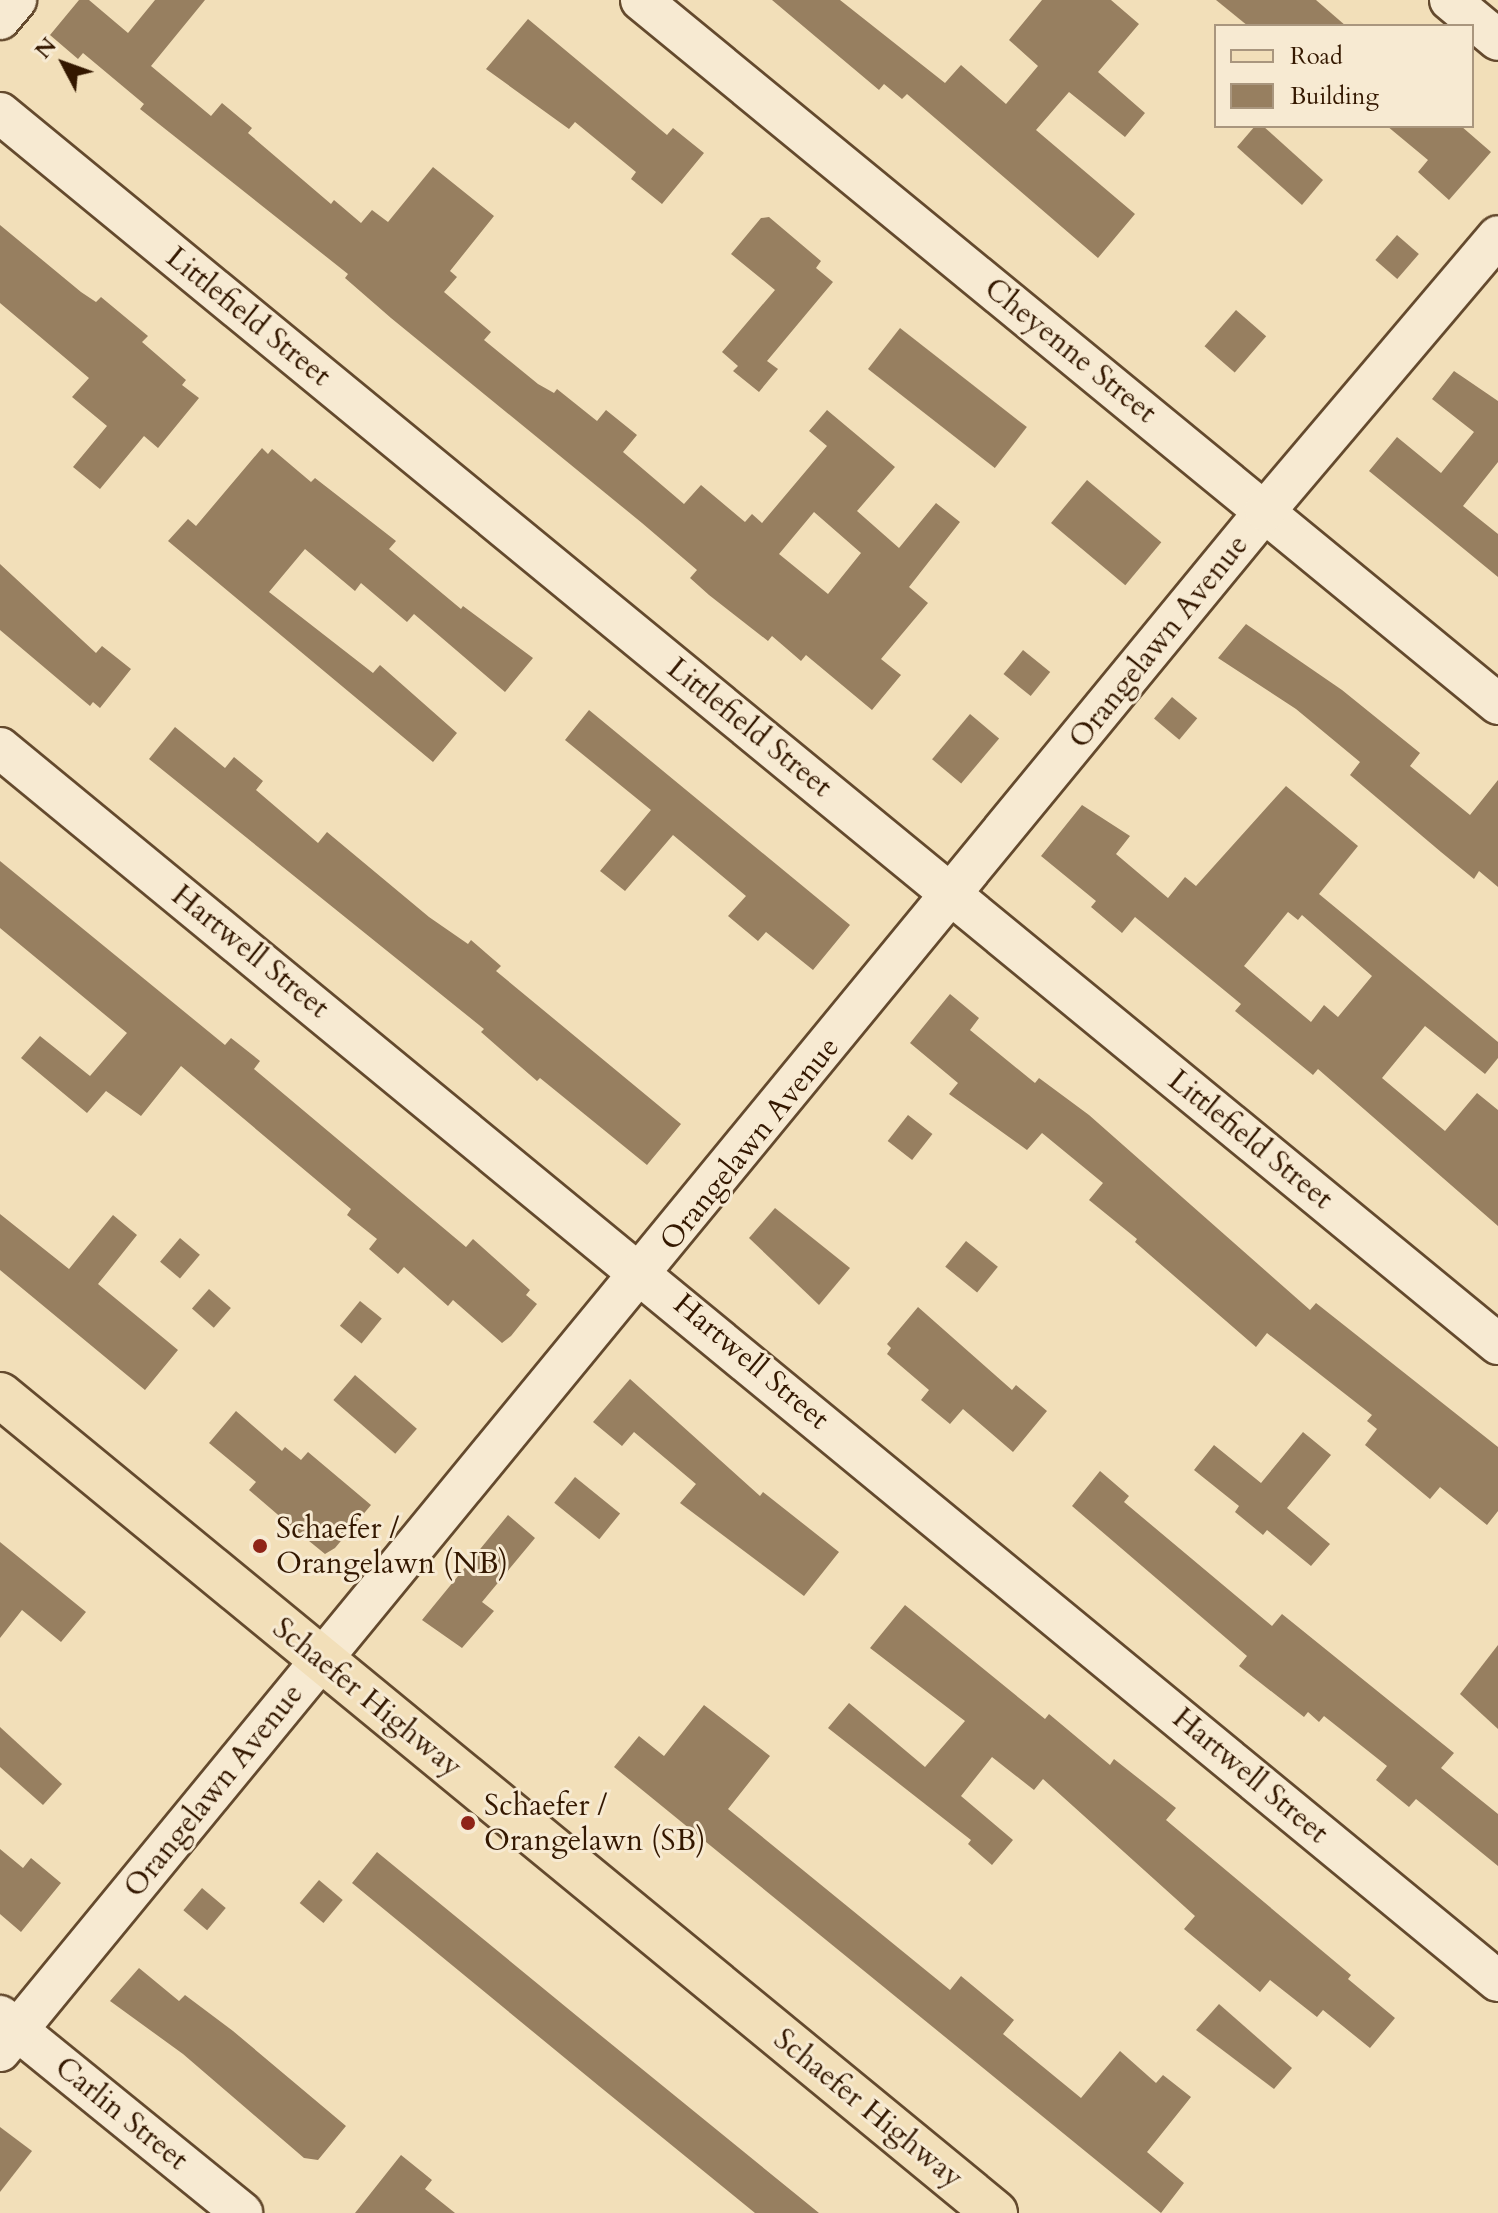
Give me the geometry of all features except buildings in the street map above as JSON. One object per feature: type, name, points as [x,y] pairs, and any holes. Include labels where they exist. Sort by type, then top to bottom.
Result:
[{"type":"main road","name":"Schaefer Highway","points":[[0,1395],[995,2213]]},
{"type":"street","points":[[0,19],[16,0]]},
{"type":"street","name":"Cheyenne Street","points":[[641,0],[1498,704]]},
{"type":"street","points":[[1450,0],[1498,40]]},
{"type":"street","name":"Littlefield Street","points":[[0,113],[1498,1344]]},
{"type":"street","name":"Orangelawn Avenue","points":[[6,2032],[322,1660],[644,1273],[1265,511],[1498,236]]},
{"type":"street","name":"Hartwell Street","points":[[0,748],[644,1273],[1498,1981]]},
{"type":"street","name":"Carlin Street","points":[[6,2032],[242,2213]]},
{"type":"place","name":"Schaefer / Orangelawn (NB)","points":[[260,1546]]},
{"type":"place","name":"Schaefer / Orangelawn (SB)","points":[[468,1823]]}]
